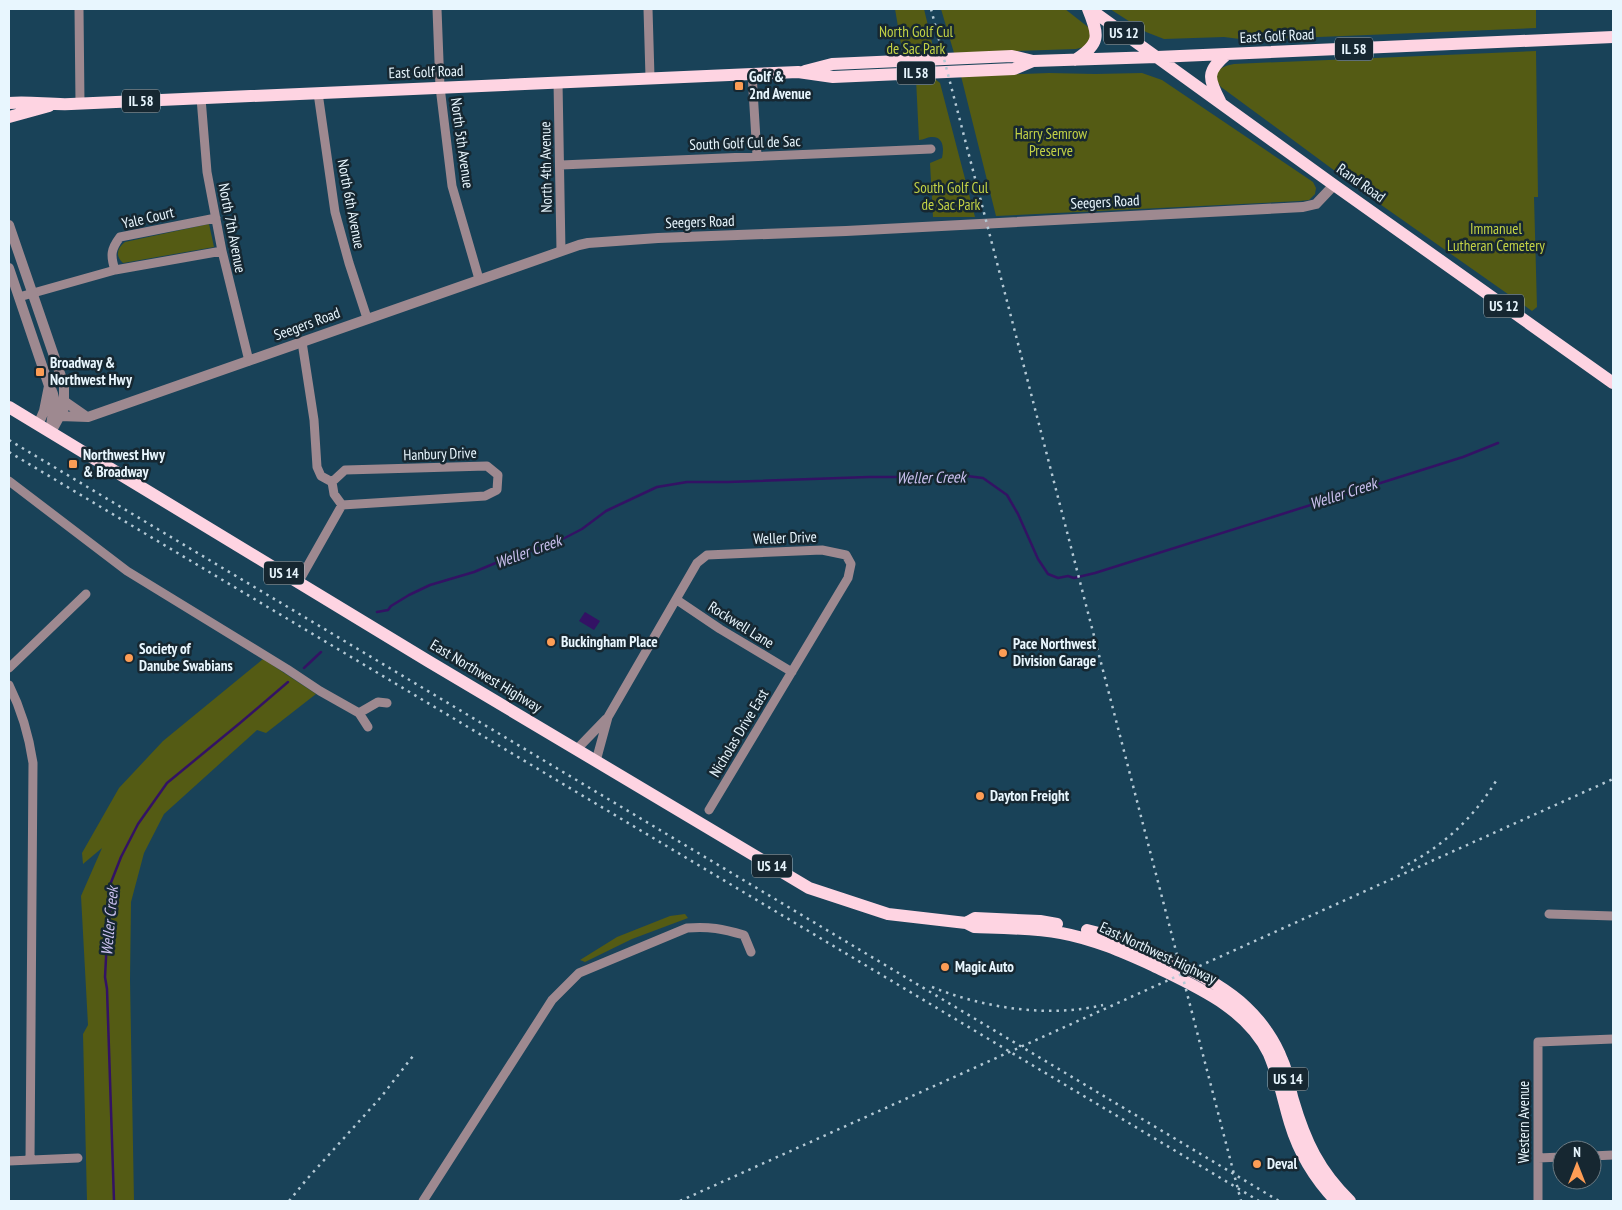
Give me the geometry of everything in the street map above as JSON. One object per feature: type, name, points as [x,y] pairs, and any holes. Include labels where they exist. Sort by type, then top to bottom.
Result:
[{"type":"main road","name":"Rand Road","points":[[1089,9],[1613,383]]},
{"type":"main road","points":[[1075,60],[1087,52],[1095,43],[1095,28],[1089,9]]},
{"type":"main road","name":"East Golf Road","points":[[9,103],[80,104],[798,72],[832,64],[1012,56],[1033,61],[1075,60],[1613,37]]},
{"type":"main road","points":[[1222,104],[1214,89],[1211,74],[1213,67],[1227,54]]},
{"type":"main road","name":"East Golf Road","points":[[9,117],[56,104]]},
{"type":"main road","name":"East Northwest Highway","points":[[9,407],[428,661],[810,888],[888,914],[966,922],[974,927],[1040,930],[1095,941],[1204,990],[1232,1010],[1259,1038],[1277,1074],[1294,1136],[1316,1178],[1336,1201]]},
{"type":"main road","name":"East Northwest Highway","points":[[966,922],[975,918],[1040,921],[1096,932],[1154,954],[1201,976],[1227,991],[1247,1007],[1275,1044],[1283,1062],[1297,1114],[1308,1144],[1338,1189],[1350,1201]]},
{"type":"street","points":[[79,9],[80,104]]},
{"type":"street","name":"North 5th Avenue","points":[[437,9],[440,88],[452,186],[479,279]]},
{"type":"street","points":[[648,9],[650,78]]},
{"type":"street","points":[[752,74],[757,156]]},
{"type":"street","name":"North 4th Avenue","points":[[558,82],[561,165],[561,251]]},
{"type":"street","name":"North 6th Avenue","points":[[318,93],[335,212],[367,318]]},
{"type":"street","name":"North 7th Avenue","points":[[201,98],[207,172],[222,251],[249,361]]},
{"type":"street","name":"South Golf Cul de Sac","points":[[561,165],[931,149]]},
{"type":"street","name":"Seegers Road","points":[[60,416],[88,417],[479,279],[588,243],[615,240],[846,231],[1303,207],[1316,204],[1334,184]]},
{"type":"street","name":"Yale Court","points":[[115,270],[112,258],[113,247],[120,237],[216,218]]},
{"type":"street","points":[[9,225],[64,385],[64,408],[51,432]]},
{"type":"street","points":[[19,297],[115,270],[222,251]]},
{"type":"street","points":[[9,268],[54,395],[55,403],[51,419],[51,432]]},
{"type":"street","points":[[298,582],[342,505],[334,494],[332,482],[321,476],[316,467],[314,420],[302,342]]},
{"type":"street","points":[[38,424],[44,411],[50,386]]},
{"type":"street","points":[[64,401],[88,417]]},
{"type":"street","name":"Hanbury Drive","points":[[332,482],[345,470],[487,466],[498,476],[497,490],[485,496],[342,505]]},
{"type":"street","points":[[9,481],[127,571],[359,714],[368,727]]},
{"type":"street","name":"Weller Drive","points":[[608,717],[697,563],[707,555],[822,550],[846,555],[851,564],[848,578],[792,672]]},
{"type":"street","points":[[9,668],[86,594]]},
{"type":"street","name":"Rockwell Lane","points":[[677,600],[720,629],[792,672]]},
{"type":"street","name":"Nicholas Drive East","points":[[709,810],[792,672]]},
{"type":"street","points":[[9,685],[26,728],[33,762],[30,1160]]},
{"type":"street","points":[[359,714],[378,702],[387,703]]},
{"type":"street","points":[[577,749],[608,717]]},
{"type":"street","points":[[596,761],[608,717]]},
{"type":"street","points":[[1549,914],[1613,916]]},
{"type":"street","points":[[423,1201],[552,1000],[579,973],[688,928],[705,926],[744,935],[751,952]]},
{"type":"street","name":"Western Avenue","points":[[1538,1201],[1538,1042],[1613,1039]]},
{"type":"street","points":[[9,1161],[78,1158]]},
{"type":"street","points":[[1538,1158],[1552,1158]]},
{"type":"green space","name":"North Golf Cul de Sac Park","points":[[895,9],[924,9],[935,55],[903,56]]},
{"type":"green space","points":[[941,9],[1065,9],[1088,27],[1092,36],[1084,47],[1076,49],[954,53]]},
{"type":"green space","points":[[1110,9],[1536,9],[1536,28],[1248,40],[1224,37],[1164,39],[1146,32]]},
{"type":"green space","name":"Immanuel Lutheran Cemetery","points":[[1536,51],[1538,197],[1534,197],[1537,307],[1532,311],[1377,202],[1221,87],[1216,78],[1216,74],[1221,68],[1234,64]]},
{"type":"green space","name":"Harry Semrow Preserve","points":[[1049,73],[1142,73],[1162,80],[1313,182],[1316,188],[1315,194],[1309,200],[1300,201],[996,216],[961,76]]},
{"type":"green space","name":"South Golf Cul de Sac Park","points":[[916,79],[935,79],[940,83],[975,217],[933,217],[930,163],[942,158],[943,147],[941,141],[935,137],[919,140]]},
{"type":"green space","points":[[209,224],[214,247],[123,263],[119,258],[119,249],[125,242]]},
{"type":"green space","points":[[263,659],[316,694],[266,733],[257,730],[164,814],[144,853],[131,902],[130,980],[134,1201],[87,1201],[83,1034],[88,1025],[81,896],[102,848],[83,864],[82,853],[119,788],[163,741]]},
{"type":"green space","points":[[685,914],[688,918],[632,939],[585,962],[580,960],[617,937],[670,916]]},
{"type":"shaded area","points":[[585,612],[600,621],[594,630],[579,621]]},
{"type":"waterway","name":"Weller Creek","points":[[377,612],[388,610],[391,606],[409,595],[430,585],[474,572],[557,542],[582,529],[606,511],[657,487],[687,482],[937,477],[951,474],[983,478],[1007,495],[1018,514],[1038,559],[1048,574],[1058,578],[1068,576],[1074,578],[1463,457],[1498,443]]},
{"type":"waterway","name":"Weller Creek","points":[[304,668],[321,652]]},
{"type":"waterway","name":"Weller Creek","points":[[114,1201],[107,989],[105,977],[108,920],[111,908],[110,885],[121,857],[138,824],[167,783],[288,682]]},
{"type":"railway","points":[[931,9],[1241,1201]]},
{"type":"railway","points":[[9,440],[1279,1201]]},
{"type":"railway","points":[[9,452],[1259,1201]]},
{"type":"railway","points":[[680,1201],[1613,779]]},
{"type":"railway","points":[[1401,868],[1443,842],[1477,808],[1496,781]]},
{"type":"railway","points":[[932,987],[973,1000],[1016,1009],[1060,1011],[1103,1005]]},
{"type":"railway","points":[[289,1201],[381,1097],[413,1056]]},
{"type":"place","name":"Golf & 2nd Avenue","points":[[739,86]]},
{"type":"place","name":"Broadway & Northwest Hwy","points":[[40,372]]},
{"type":"place","name":"Northwest Hwy & Broadway","points":[[73,464]]},
{"type":"place","name":"Buckingham Place","points":[[551,642]]},
{"type":"place","name":"Pace Northwest Division Garage","points":[[1003,653]]},
{"type":"place","name":"Society of Danube Swabians","points":[[129,658]]},
{"type":"place","name":"Dayton Freight","points":[[980,796]]},
{"type":"place","name":"Magic Auto","points":[[945,967]]},
{"type":"place","name":"Deval","points":[[1257,1164]]}]
